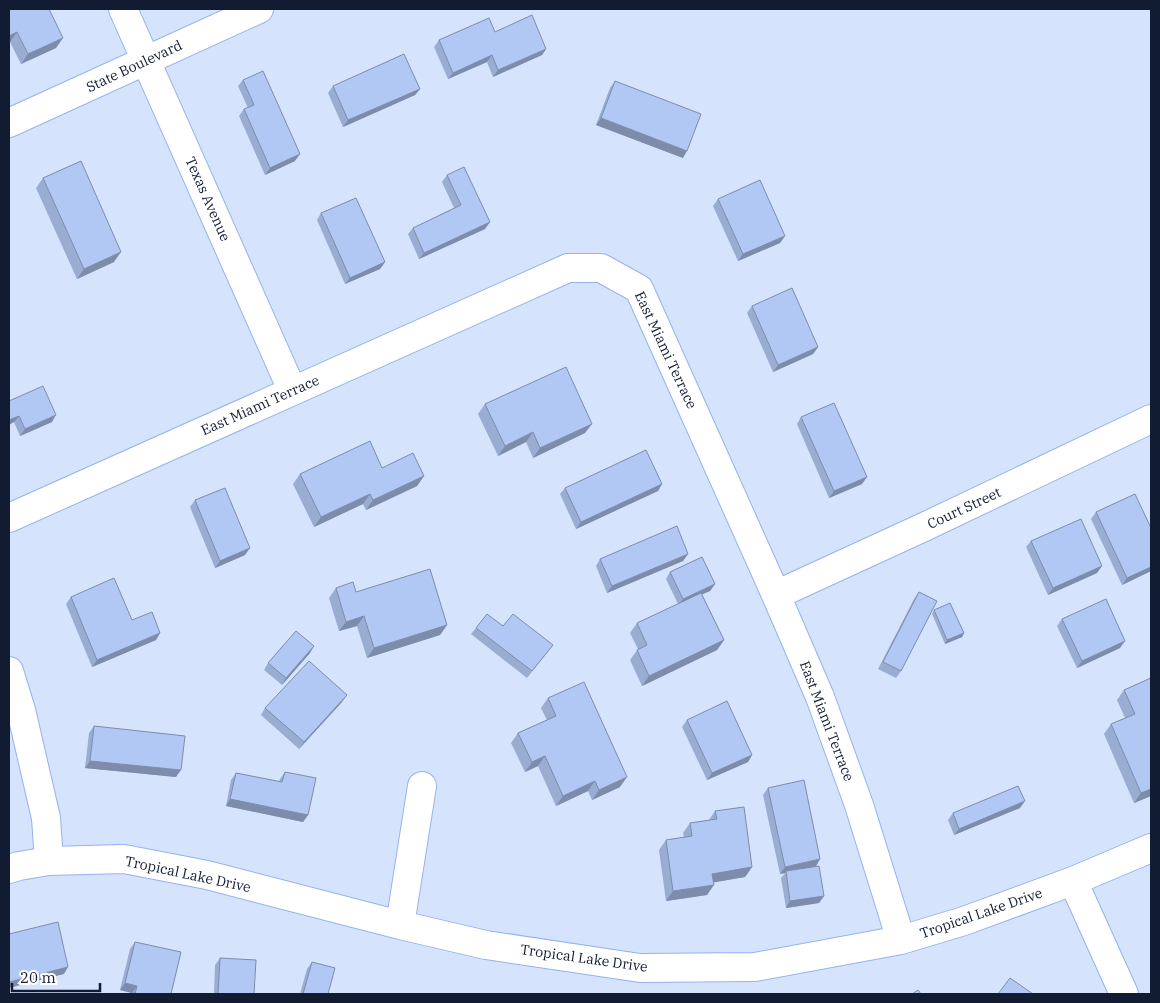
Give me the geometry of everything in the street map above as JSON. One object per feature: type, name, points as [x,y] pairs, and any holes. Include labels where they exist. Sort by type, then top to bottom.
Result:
[{"type":"street","name":"Texas Avenue","points":[[123,9],[292,390]]},
{"type":"street","name":"State Boulevard","points":[[9,123],[259,9]]},
{"type":"street","name":"East Miami Terrace","points":[[9,518],[568,268],[601,268],[640,289],[820,697],[859,805],[901,940]]},
{"type":"street","name":"Court Street","points":[[776,595],[1151,419]]},
{"type":"street","points":[[9,671],[22,710],[46,818],[50,861]]},
{"type":"street","points":[[400,925],[422,786]]},
{"type":"street","name":"Tropical Lake Drive","points":[[9,869],[50,861],[124,859],[207,875],[400,925],[486,945],[640,968],[755,967],[901,940],[964,921],[1073,881],[1151,848]]},
{"type":"street","points":[[1073,881],[1124,994]]},
{"type":"building","points":[[9,9],[49,9],[63,38],[28,54],[17,32],[9,36]]},
{"type":"building","points":[[532,15],[546,49],[498,70],[492,55],[453,73],[439,40],[489,18],[495,32]]},
{"type":"building","points":[[404,54],[420,89],[348,120],[333,86]]},
{"type":"building","points":[[263,71],[300,154],[270,168],[244,109],[254,105],[243,80]]},
{"type":"building","points":[[615,81],[701,114],[687,151],[601,118]]},
{"type":"building","points":[[81,161],[121,252],[84,269],[43,178]]},
{"type":"building","points":[[464,167],[490,222],[424,253],[413,228],[461,205],[447,175]]},
{"type":"building","points":[[760,180],[785,236],[743,254],[718,199]]},
{"type":"building","points":[[356,198],[385,262],[350,278],[321,213]]},
{"type":"building","points":[[792,288],[818,347],[778,365],[752,306]]},
{"type":"building","points":[[566,367],[592,424],[540,448],[533,432],[505,446],[485,404]]},
{"type":"building","points":[[43,386],[56,415],[25,429],[19,416],[9,420],[9,401]]},
{"type":"building","points":[[834,403],[867,477],[834,491],[801,417]]},
{"type":"building","points":[[370,441],[382,468],[413,453],[424,476],[373,500],[370,494],[321,517],[300,474]]},
{"type":"building","points":[[646,450],[662,484],[581,522],[565,488]]},
{"type":"building","points":[[225,488],[250,548],[220,561],[195,500]]},
{"type":"building","points":[[1135,494],[1151,528],[1151,567],[1127,578],[1096,512]]},
{"type":"building","points":[[1081,519],[1102,566],[1053,588],[1031,541]]},
{"type":"building","points":[[677,526],[688,554],[612,586],[600,559]]},
{"type":"building","points":[[702,557],[715,584],[683,599],[670,572]]},
{"type":"building","points":[[430,569],[447,625],[374,648],[364,616],[346,622],[336,588],[353,582],[356,592]]},
{"type":"building","points":[[114,578],[132,620],[152,612],[160,633],[97,660],[71,597]]},
{"type":"building","points":[[919,592],[937,601],[901,671],[883,662]]},
{"type":"building","points":[[701,593],[724,640],[649,676],[637,650],[647,645],[637,623]]},
{"type":"building","points":[[1106,599],[1125,641],[1082,661],[1062,619]]},
{"type":"building","points":[[950,603],[964,633],[947,640],[934,610]]},
{"type":"building","points":[[487,614],[503,626],[513,614],[553,645],[532,671],[476,628]]},
{"type":"building","points":[[296,631],[314,646],[286,678],[268,663]]},
{"type":"building","points":[[309,661],[347,695],[304,742],[265,708]]},
{"type":"building","points":[[1151,678],[1151,789],[1141,793],[1111,724],[1135,714],[1124,690]]},
{"type":"building","points":[[584,682],[627,777],[599,790],[595,781],[563,796],[545,756],[532,762],[518,733],[556,716],[548,698]]},
{"type":"building","points":[[727,701],[752,755],[712,773],[687,720]]},
{"type":"building","points":[[94,726],[185,736],[181,770],[90,761]]},
{"type":"building","points":[[285,772],[316,778],[308,815],[230,799],[236,773],[282,782]]},
{"type":"building","points":[[804,780],[820,859],[785,867],[768,788]]},
{"type":"building","points":[[1018,786],[1025,801],[959,829],[953,813]]},
{"type":"building","points":[[744,807],[752,867],[712,874],[714,885],[673,891],[666,840],[692,836],[690,823],[717,819],[715,811]]},
{"type":"building","points":[[819,866],[824,896],[790,901],[786,871]]},
{"type":"building","points":[[58,922],[68,967],[9,982],[9,934]]},
{"type":"building","points":[[135,942],[181,952],[171,994],[135,994],[137,986],[125,983]]},
{"type":"building","points":[[220,958],[256,960],[254,994],[218,994]]},
{"type":"building","points":[[312,962],[335,968],[328,994],[303,994]]},
{"type":"building","points":[[1010,978],[1033,994],[998,994]]},
{"type":"building","points":[[918,990],[921,994],[912,994]]}]
